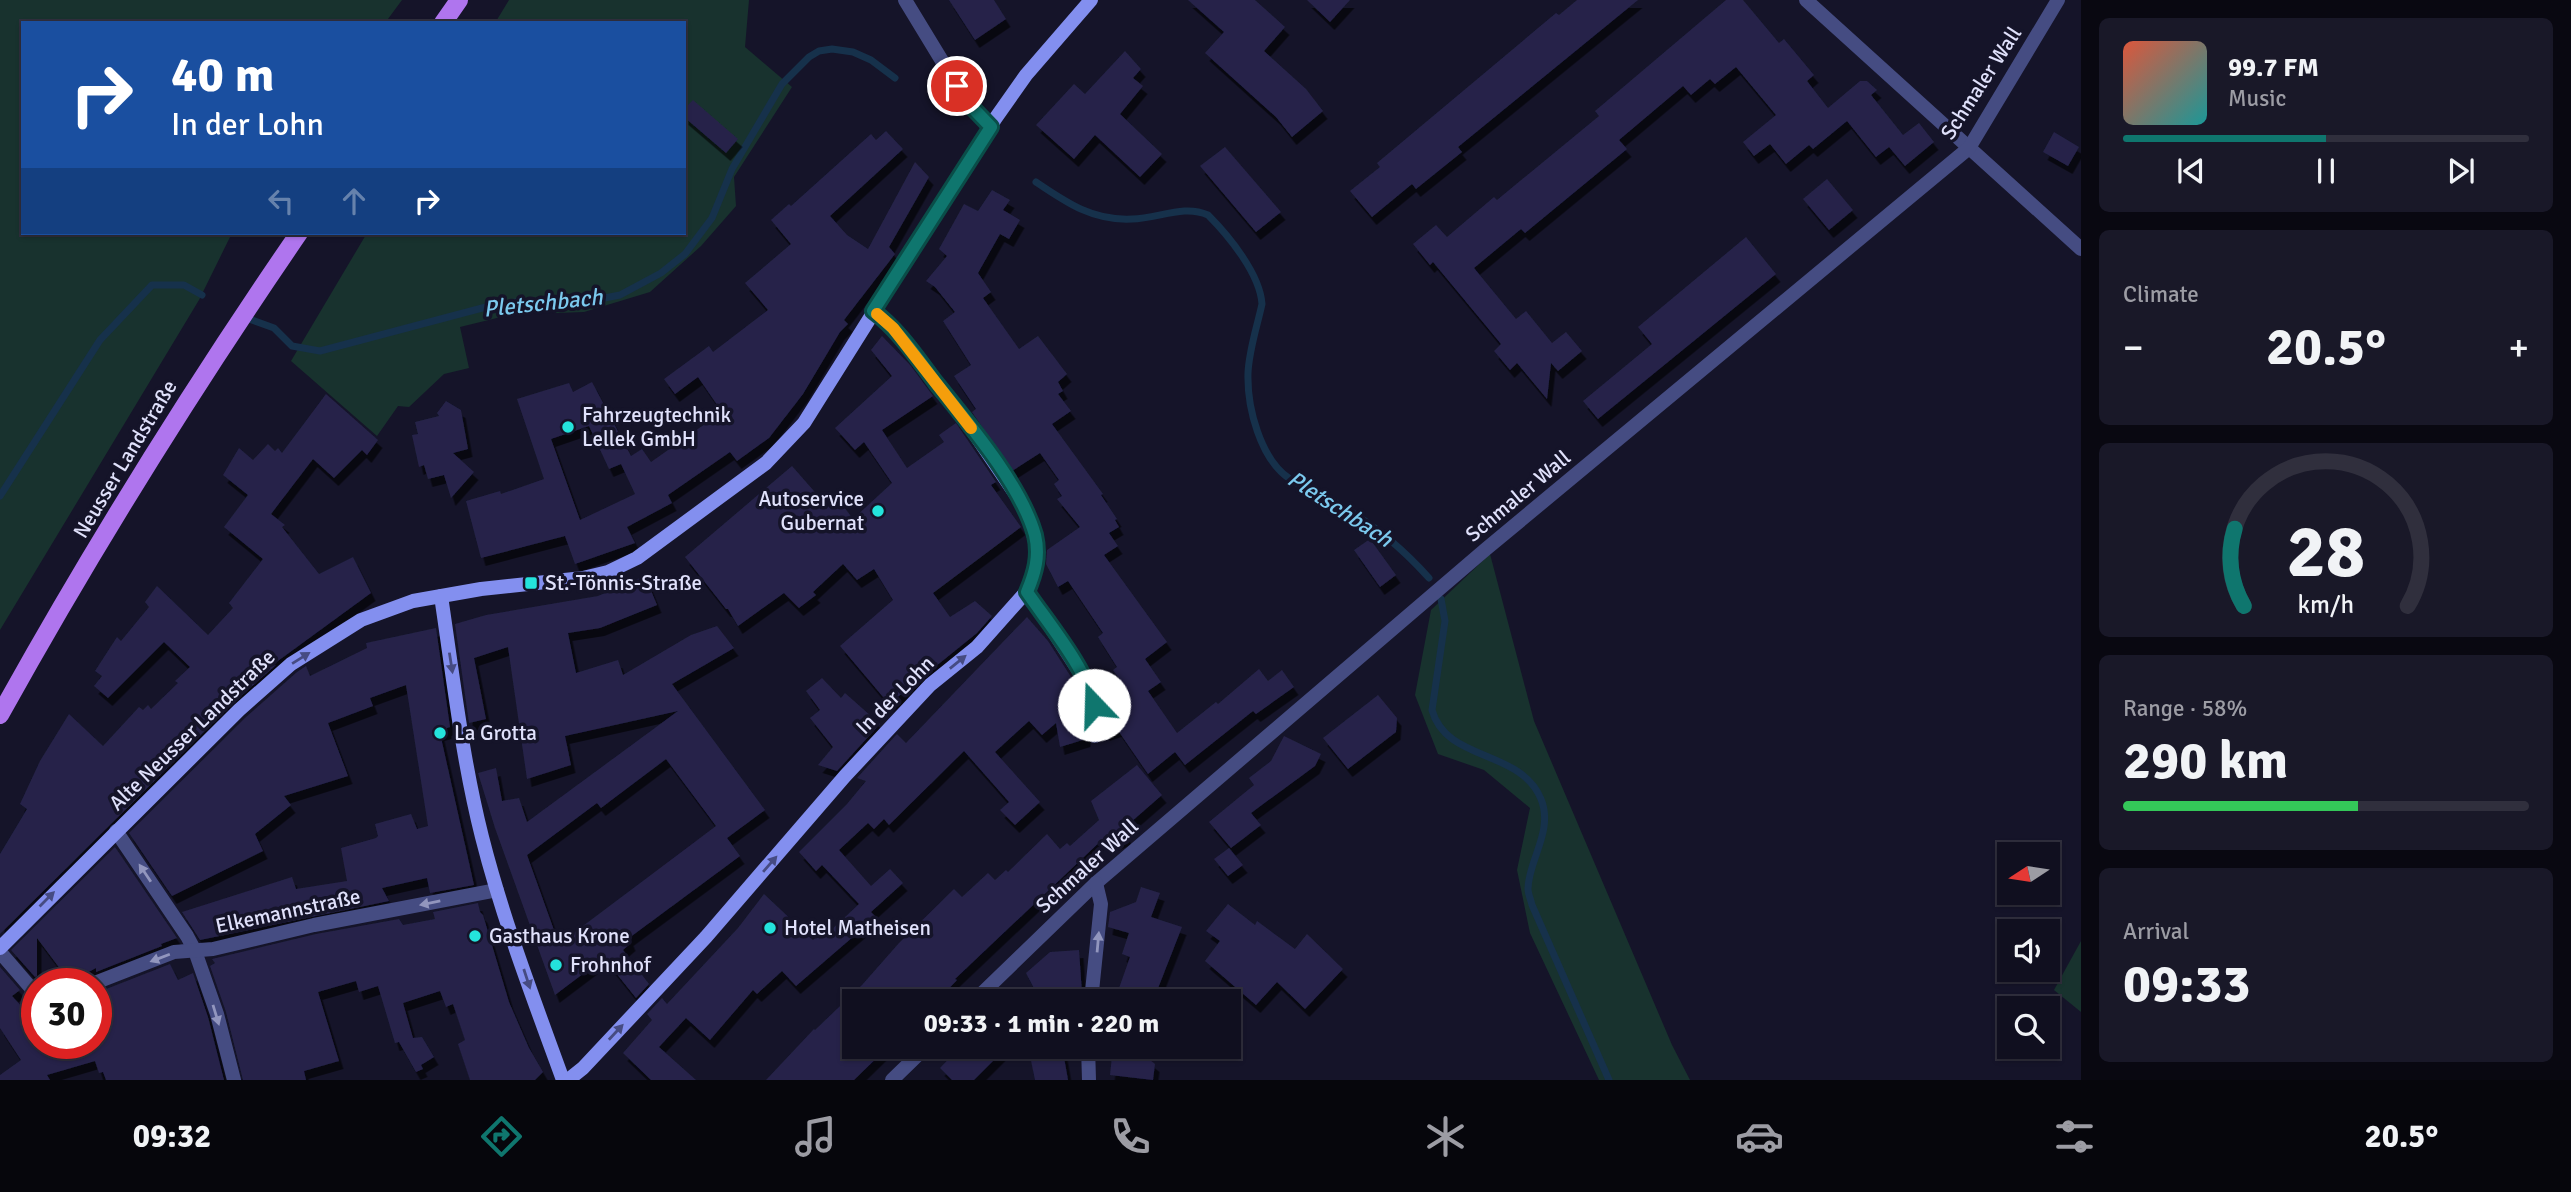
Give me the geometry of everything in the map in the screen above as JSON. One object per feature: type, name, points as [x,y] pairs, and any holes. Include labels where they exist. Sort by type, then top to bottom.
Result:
[{"type":"main road","points":[[444,21],[459,0]]},
{"type":"main road","name":"Alte Neusser Landstraße","points":[[0,950],[239,710],[291,664],[361,620],[413,601],[583,578],[608,572],[637,558],[766,463],[804,423],[1026,75],[1091,0]]},
{"type":"main road","name":"Neusser Landstraße","points":[[0,715],[52,620],[208,366],[298,235]]},
{"type":"main road","name":"In der Lohn","points":[[568,1080],[583,1068],[706,937],[845,776],[930,685],[977,647],[1027,592],[1035,573],[1038,552],[1027,511],[962,415],[893,328],[873,311]]},
{"type":"main road","points":[[441,596],[469,779],[482,838],[497,890],[563,1080]]},
{"type":"street","points":[[905,0],[967,102],[991,127]]},
{"type":"street","points":[[1806,0],[2081,249]]},
{"type":"street","name":"Schmaler Wall","points":[[986,989],[1096,883],[1486,549],[1969,148],[2058,0]]},
{"type":"street","points":[[1027,592],[1091,690],[1096,736]]},
{"type":"street","points":[[116,831],[195,951],[217,1014],[234,1080]]},
{"type":"street","points":[[1092,989],[1101,904],[1096,883]]},
{"type":"street","name":"Elkemannstraße","points":[[112,976],[174,952],[195,951],[497,890]]},
{"type":"street","points":[[0,950],[21,976]]},
{"type":"street","points":[[892,1080],[914,1059]]},
{"type":"street","points":[[1088,1059],[1089,1080]]},
{"type":"green space","points":[[0,0],[402,0],[386,21],[21,21],[21,235],[231,235],[199,300],[0,630]]},
{"type":"green space","points":[[509,0],[749,0],[745,47],[792,87],[734,177],[736,206],[701,246],[650,292],[584,312],[557,313],[538,308],[460,327],[469,368],[444,374],[409,407],[398,406],[377,436],[291,361],[366,235],[686,235],[686,21],[496,21]]},
{"type":"green space","points":[[1490,554],[1534,721],[1672,1045],[1690,1080],[1599,1080],[1530,933],[1517,870],[1530,808],[1484,770],[1438,754],[1415,695],[1431,610]]},
{"type":"green space","points":[[2081,941],[2081,1012],[2054,990]]},
{"type":"building","points":[[949,0],[994,0],[1006,19],[975,40]]},
{"type":"building","points":[[1188,0],[1255,0],[1285,27],[1264,51],[1306,89],[1323,111],[1292,137],[1276,117],[1205,53],[1224,32]]},
{"type":"building","points":[[1307,0],[1350,0],[1330,22]]},
{"type":"building","points":[[1577,0],[1638,0],[1458,147],[1462,152],[1416,189],[1412,184],[1372,217],[1350,191],[1380,167],[1377,163],[1556,13],[1559,15]]},
{"type":"building","points":[[1726,0],[1743,0],[1779,43],[1784,39],[1814,75],[1807,81],[1828,108],[1860,81],[1867,81],[1877,90],[1871,95],[1903,135],[1919,123],[1934,142],[1905,166],[1889,147],[1876,157],[1847,121],[1813,149],[1809,145],[1786,164],[1770,144],[1754,156],[1743,142],[1776,115],[1736,67],[1715,84],[1710,79],[1691,95],[1683,86],[1619,140],[1627,149],[1525,233],[1521,229],[1474,268],[1516,319],[1526,311],[1552,343],[1566,332],[1582,351],[1558,371],[1551,363],[1547,399],[1517,363],[1510,370],[1494,351],[1501,344],[1433,262],[1430,265],[1413,244],[1436,225],[1447,237],[1494,197],[1497,200],[1599,116],[1595,111]]},
{"type":"building","points":[[1125,51],[1141,69],[1133,78],[1143,86],[1120,114],[1162,154],[1140,177],[1095,135],[1074,159],[1036,125],[1074,84],[1085,94]]},
{"type":"building","points":[[693,100],[738,139],[726,153],[686,119],[686,107]]},
{"type":"building","points":[[886,131],[903,149],[830,216],[847,235],[868,249],[915,162],[929,177],[889,247],[895,254],[844,320],[848,324],[840,332],[803,394],[769,438],[737,461],[730,452],[668,495],[672,503],[627,527],[635,543],[575,564],[565,536],[481,558],[466,501],[500,491],[501,494],[544,479],[517,399],[569,383],[573,392],[592,382],[631,456],[642,449],[651,462],[722,412],[698,377],[675,394],[664,379],[709,346],[713,352],[768,310],[745,283],[791,244],[771,220],[789,204],[791,206],[871,134],[876,140]],"holes":[[[589,426],[609,469],[621,464],[635,494],[580,520],[551,439]]]},
{"type":"building","points":[[2054,132],[2079,147],[2068,166],[2043,152]]},
{"type":"building","points":[[1225,147],[1281,212],[1256,232],[1200,166]]},
{"type":"building","points":[[1827,179],[1853,210],[1829,230],[1803,199]]},
{"type":"building","points":[[992,190],[1010,200],[1003,210],[1020,220],[1009,239],[1000,234],[978,273],[991,292],[983,298],[1019,349],[1038,336],[1067,374],[1058,382],[1063,391],[1058,394],[1071,411],[1052,424],[1103,494],[1101,495],[1117,519],[1115,520],[1119,527],[1109,533],[1118,546],[1104,555],[1167,642],[1145,659],[1161,682],[1148,691],[1177,733],[1216,702],[1218,704],[1259,669],[1268,681],[1282,670],[1294,687],[1256,714],[1253,711],[1185,765],[1175,752],[1148,774],[1117,729],[1105,733],[1103,702],[1125,687],[1113,670],[1117,667],[1098,637],[1103,633],[1068,581],[1058,587],[1046,564],[1047,550],[1080,527],[1057,499],[1062,496],[1054,484],[1059,480],[1040,453],[1012,471],[972,412],[976,409],[954,376],[971,365],[943,321],[955,312],[935,287],[926,281],[947,256],[939,249],[964,204],[978,211]]},
{"type":"building","points":[[1746,237],[1776,274],[1598,419],[1583,401],[1652,344],[1638,327]]},
{"type":"building","points":[[882,336],[911,366],[933,396],[882,430],[907,468],[944,442],[939,435],[956,423],[996,482],[991,485],[1021,527],[933,593],[950,617],[975,601],[992,616],[977,633],[889,704],[840,646],[893,600],[874,569],[857,580],[843,564],[813,592],[816,595],[799,608],[784,593],[738,626],[728,609],[685,557],[792,466],[828,507],[838,499],[853,519],[892,483],[864,442],[855,450],[835,428],[892,376],[871,350]]},
{"type":"building","points":[[326,394],[378,440],[367,455],[362,450],[334,478],[313,459],[271,514],[285,525],[282,527],[319,574],[353,557],[371,593],[271,666],[276,665],[233,703],[0,934],[0,854],[27,809],[20,804],[40,761],[69,714],[103,746],[139,707],[143,710],[148,705],[151,709],[178,683],[175,681],[190,667],[164,642],[108,698],[94,686],[102,676],[95,671],[117,637],[121,641],[149,607],[145,602],[157,586],[208,635],[233,608],[229,603],[263,559],[224,527],[248,495],[223,475],[239,448],[253,460],[268,444],[275,451],[278,448],[282,453]]},
{"type":"building","points":[[446,401],[461,410],[468,449],[453,453],[474,472],[451,498],[444,475],[428,479],[424,465],[419,467],[412,435],[418,434],[415,422],[439,416],[437,413]]},
{"type":"building","points":[[1370,539],[1396,575],[1380,587],[1354,550]]},
{"type":"building","points":[[645,576],[657,605],[600,628],[568,633],[576,673],[618,660],[623,675],[691,635],[717,626],[734,648],[672,684],[765,810],[727,838],[740,856],[629,938],[631,943],[623,950],[649,984],[636,998],[604,958],[555,995],[478,773],[496,768],[502,801],[519,798],[527,822],[678,711],[565,736],[571,765],[527,779],[508,647],[474,658],[486,719],[469,723],[455,624],[486,615],[598,596]],"holes":[[[666,759],[716,826],[559,944],[527,855],[597,803],[601,808]]]},
{"type":"building","points":[[1027,617],[1048,641],[1082,694],[1086,720],[1086,739],[1060,747],[1056,723],[1042,735],[1029,721],[995,752],[1040,802],[1015,825],[1000,810],[1009,802],[964,751],[889,825],[884,819],[874,829],[868,823],[839,850],[871,886],[890,869],[903,883],[871,912],[876,917],[796,986],[782,971],[757,994],[753,990],[710,1040],[686,1018],[659,1047],[696,1080],[651,1080],[623,1053],[652,1020],[647,1014],[662,998],[667,1004],[738,928],[764,894],[813,940],[825,928],[829,932],[859,904],[822,865],[816,871],[799,852],[847,804],[866,781],[857,778],[895,736],[897,734],[906,743]]},
{"type":"building","points":[[436,628],[450,727],[440,733],[474,885],[430,893],[427,878],[382,888],[389,901],[200,940],[182,912],[292,877],[296,889],[347,881],[341,848],[376,838],[378,836],[375,824],[411,814],[417,829],[428,826],[406,685],[370,698],[373,706],[328,723],[348,776],[284,796],[291,805],[255,834],[263,851],[172,896],[129,833],[246,717],[297,672],[306,666],[310,676],[367,648],[366,643]]},
{"type":"building","points":[[822,678],[841,698],[845,693],[880,724],[837,771],[818,765],[833,747],[810,718],[820,710],[806,691]]},
{"type":"building","points":[[1378,695],[1397,718],[1396,732],[1348,769],[1323,738]]},
{"type":"building","points":[[1284,736],[1321,754],[1315,766],[1251,813],[1261,825],[1231,848],[1209,822],[1254,785],[1249,778],[1271,761]]},
{"type":"building","points":[[1137,765],[1162,795],[1123,829],[1127,837],[1109,845],[1105,837],[955,979],[957,980],[948,989],[858,989],[899,943],[954,889],[962,897],[988,873],[995,880],[1006,870],[1008,872],[1047,834],[1060,849],[1067,843],[1070,846],[1099,820],[1091,801]]},
{"type":"building","points":[[115,847],[177,938],[106,968],[60,968],[37,938],[37,968],[27,968],[11,950]]},
{"type":"building","points":[[1229,848],[1243,865],[1228,876],[1214,859]]},
{"type":"building","points":[[1141,887],[1160,893],[1151,917],[1182,927],[1158,989],[1119,989],[1130,957],[1122,954],[1129,933],[1108,927],[1110,912],[1136,902]]},
{"type":"building","points":[[478,903],[509,1002],[529,1048],[543,1072],[535,1080],[470,1080],[458,1044],[465,1040],[453,1004],[446,1007],[440,991],[403,1003],[413,1038],[422,1037],[434,1057],[421,1065],[423,1069],[416,1072],[399,1042],[395,1043],[378,986],[359,992],[356,981],[318,992],[339,1061],[304,1071],[306,1080],[243,1080],[226,1012],[210,966],[215,963],[212,959],[316,934],[399,919],[403,925],[435,919],[433,912]]},
{"type":"building","points":[[1228,904],[1255,925],[1257,921],[1295,949],[1307,934],[1343,969],[1305,1009],[1277,982],[1256,1005],[1241,989],[1237,989],[1205,961],[1220,941],[1206,931]]},
{"type":"building","points":[[1079,950],[1082,989],[1034,989],[1026,973],[1050,952]]},
{"type":"building","points":[[170,964],[178,980],[193,973],[208,1017],[224,1080],[106,1080],[103,1072],[99,1073],[95,1061],[47,1075],[50,1080],[0,1080],[0,1075],[21,1060],[0,1028],[0,967],[20,990],[12,996],[21,1006],[21,1059],[112,1059],[112,987]]},
{"type":"building","points":[[842,1004],[842,1059],[876,1059],[854,1080],[766,1080],[814,1029]]},
{"type":"building","points":[[949,1059],[995,1059],[974,1080],[952,1080],[940,1068]]},
{"type":"building","points":[[1031,1059],[1064,1059],[1068,1080],[1035,1080]]},
{"type":"building","points":[[1112,1059],[1149,1059],[1155,1064],[1153,1080],[1110,1075]]},
{"type":"waterway","name":"Pletschbach","points":[[244,317],[274,328],[292,346],[320,351],[486,307],[516,302],[569,305],[620,295],[661,273],[685,254],[712,218],[732,169],[782,84],[809,57],[819,51],[832,49],[853,52],[871,60],[895,78]]},
{"type":"waterway","name":"Pletschbach","points":[[1036,182],[1081,209],[1105,217],[1142,218],[1189,211],[1208,215],[1242,256],[1260,292],[1262,304],[1250,356],[1248,386],[1253,416],[1263,446],[1290,479],[1351,511],[1375,528],[1429,578]]},
{"type":"waterway","name":"Pletschbach","points":[[0,496],[100,340],[152,285],[184,285],[202,295]]},
{"type":"waterway","name":"Pletschbach","points":[[1441,599],[1445,621],[1432,710],[1440,727],[1452,739],[1518,771],[1531,783],[1541,799],[1544,811],[1543,834],[1529,878],[1528,893],[1609,1080]]},
{"type":"slow traffic","points":[[877,314],[893,328],[971,428]]},
{"type":"place","name":"Fahrzeugtechnik Lellek GmbH","points":[[568,427]]},
{"type":"place","name":"Autoservice Gubernat","points":[[878,511]]},
{"type":"place","name":"St.-Tönnis-Straße","points":[[531,583]]},
{"type":"place","name":"La Grotta","points":[[440,733]]},
{"type":"place","name":"Hotel Matheisen","points":[[770,928]]},
{"type":"place","name":"Gasthaus Krone","points":[[475,936]]},
{"type":"place","name":"Frohnhof","points":[[556,965]]},
{"type":"route","points":[[957,86],[967,102],[991,127],[873,311],[893,328],[962,415],[1027,511],[1038,552],[1035,573],[1027,592],[1080,670],[1091,690],[1094,705]]}]
